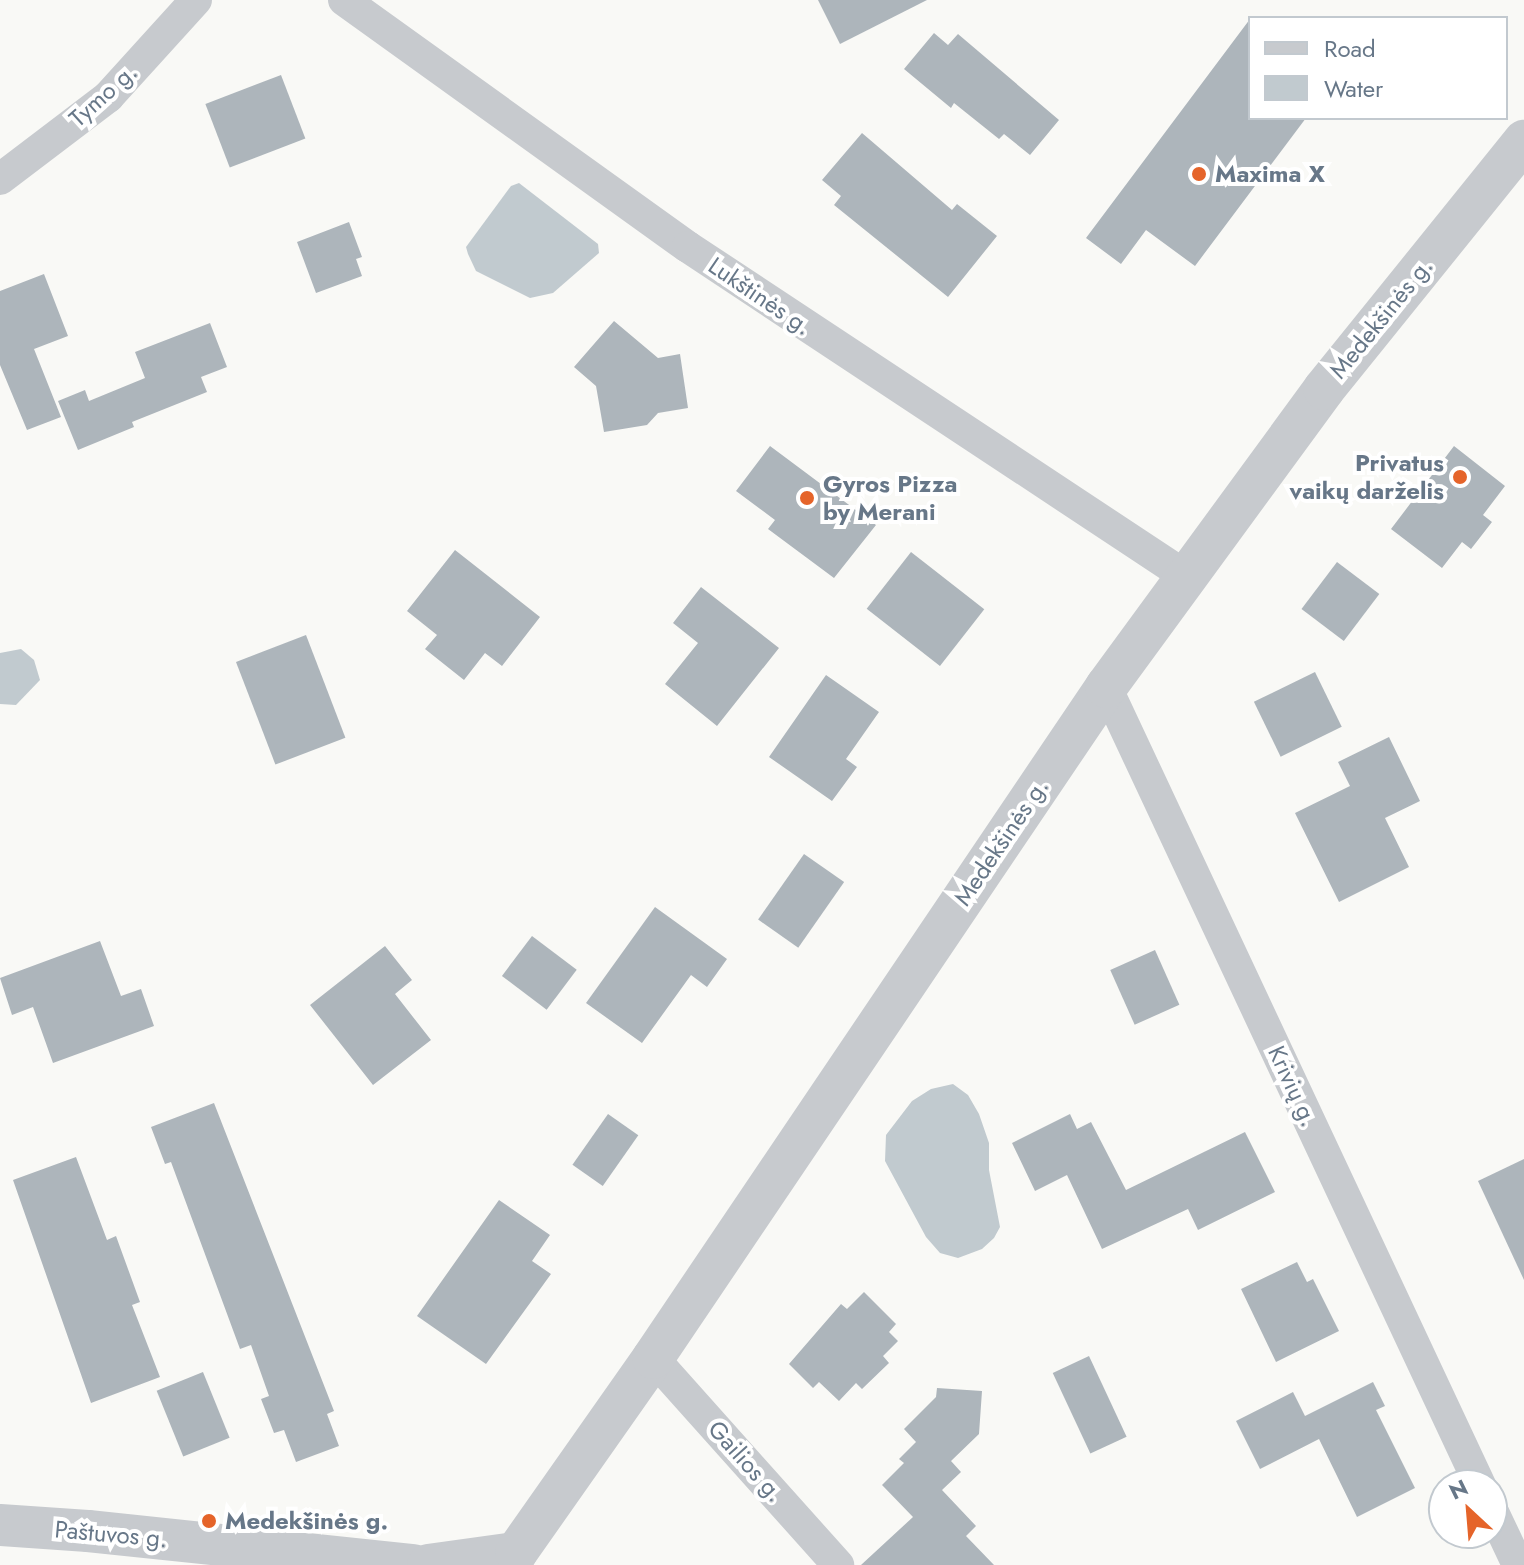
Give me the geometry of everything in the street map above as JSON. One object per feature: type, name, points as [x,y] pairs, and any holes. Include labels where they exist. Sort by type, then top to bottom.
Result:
[{"type":"street","name":"Tymo g.","points":[[0,179],[108,97],[196,0]]},
{"type":"street","name":"Lukštinės g.","points":[[344,0],[727,274],[1187,577]]},
{"type":"street","name":"Medekšinės g.","points":[[512,1559],[653,1358],[1106,687],[1324,389],[1524,141]]},
{"type":"street","name":"Krivių g.","points":[[1106,687],[1473,1469]]},
{"type":"street","name":"Gailios g.","points":[[653,1358],[838,1565]]},
{"type":"street","name":"Paštuvos g.","points":[[0,1525],[88,1531],[413,1565]]},
{"type":"street","points":[[1508,1544],[1518,1565]]},
{"type":"street","points":[[428,1565],[512,1559]]},
{"type":"water","points":[[519,183],[598,244],[599,253],[553,293],[530,298],[476,271],[466,247],[511,186]]},
{"type":"water","points":[[21,649],[34,660],[40,680],[16,705],[0,704],[0,653]]},
{"type":"water","points":[[953,1084],[968,1095],[979,1114],[989,1143],[989,1170],[1000,1227],[982,1249],[958,1258],[940,1253],[926,1237],[885,1161],[886,1135],[912,1101],[931,1089]]},
{"type":"building","points":[[818,0],[927,0],[840,44]]},
{"type":"building","name":"Maxima X","points":[[1248,22],[1248,120],[1304,120],[1195,266],[1146,230],[1121,264],[1086,238]]},
{"type":"building","points":[[934,33],[948,45],[958,34],[1059,120],[1030,155],[1004,134],[999,139],[954,103],[951,108],[904,69]]},
{"type":"building","points":[[281,75],[305,138],[230,168],[205,104]]},
{"type":"building","points":[[862,133],[952,210],[957,204],[997,236],[948,297],[834,205],[841,196],[822,180]]},
{"type":"building","points":[[349,222],[362,257],[356,259],[362,276],[316,293],[297,242]]},
{"type":"building","points":[[44,274],[68,336],[34,349],[61,417],[27,430],[0,365],[0,291]]},
{"type":"building","points":[[614,321],[658,358],[680,354],[688,408],[658,413],[647,425],[604,432],[596,386],[574,367]]},
{"type":"building","points":[[210,323],[227,367],[201,377],[207,392],[132,422],[134,427],[78,450],[58,401],[85,390],[89,401],[145,378],[135,352]]},
{"type":"building","points":[[770,446],[876,525],[834,578],[768,529],[775,520],[736,491]]},
{"type":"building","points":[[1454,446],[1505,486],[1483,515],[1492,522],[1471,549],[1462,542],[1442,568],[1391,529]]},
{"type":"building","points":[[455,550],[540,617],[502,666],[485,653],[464,680],[425,649],[437,635],[407,611]]},
{"type":"building","points":[[911,552],[984,609],[940,666],[867,609]]},
{"type":"building","points":[[1337,562],[1379,594],[1344,641],[1301,609]]},
{"type":"building","points":[[701,587],[779,648],[717,726],[665,684],[698,643],[673,623]]},
{"type":"building","points":[[306,635],[345,738],[275,765],[236,662]]},
{"type":"building","points":[[1315,672],[1342,727],[1281,757],[1254,702]]},
{"type":"building","points":[[826,675],[879,712],[846,759],[857,767],[832,801],[769,757]]},
{"type":"building","points":[[1389,737],[1420,801],[1385,818],[1409,867],[1339,902],[1295,813],[1350,786],[1338,762]]},
{"type":"building","points":[[804,854],[844,882],[798,948],[758,920]]},
{"type":"building","points":[[655,907],[727,959],[707,987],[691,975],[642,1043],[586,1003]]},
{"type":"building","points":[[532,936],[577,970],[547,1010],[502,976]]},
{"type":"building","points":[[100,941],[121,996],[141,989],[154,1026],[53,1063],[33,1007],[12,1015],[0,978]]},
{"type":"building","points":[[385,946],[412,980],[395,994],[431,1040],[373,1085],[310,1005]]},
{"type":"building","points":[[1155,950],[1179,1005],[1135,1025],[1110,970]]},
{"type":"building","points":[[214,1103],[334,1411],[327,1414],[339,1446],[296,1462],[284,1430],[274,1433],[261,1399],[269,1396],[251,1345],[240,1349],[171,1162],[165,1164],[151,1127]]},
{"type":"building","points":[[608,1114],[638,1135],[603,1186],[572,1165]]},
{"type":"building","points":[[1070,1114],[1077,1129],[1091,1122],[1126,1190],[1245,1132],[1275,1192],[1198,1230],[1188,1209],[1102,1249],[1067,1175],[1035,1191],[1012,1143]]},
{"type":"building","points":[[76,1157],[107,1240],[116,1236],[140,1302],[132,1305],[160,1377],[91,1403],[13,1180]]},
{"type":"building","points":[[1524,1159],[1524,1280],[1478,1181]]},
{"type":"building","points":[[499,1200],[550,1235],[532,1261],[551,1274],[486,1364],[417,1316]]},
{"type":"building","points":[[1297,1262],[1307,1282],[1313,1279],[1339,1331],[1276,1362],[1241,1289]]},
{"type":"building","points":[[864,1292],[896,1324],[889,1332],[898,1341],[883,1356],[889,1363],[862,1389],[856,1383],[839,1401],[819,1382],[813,1388],[789,1364],[841,1304],[847,1309]]},
{"type":"building","points":[[1089,1356],[1127,1437],[1090,1454],[1053,1373]]},
{"type":"building","points":[[203,1372],[230,1438],[183,1457],[157,1391]]},
{"type":"building","points":[[1373,1382],[1385,1406],[1376,1410],[1415,1488],[1357,1517],[1319,1439],[1260,1469],[1236,1421],[1293,1392],[1305,1416]]},
{"type":"building","points":[[937,1388],[982,1391],[979,1434],[951,1461],[961,1472],[942,1490],[976,1526],[966,1536],[994,1565],[861,1565],[913,1517],[882,1485],[904,1463],[899,1459],[916,1442],[904,1429],[936,1397]]},
{"type":"place","name":"Maxima X","points":[[1199,174]]},
{"type":"place","name":"Privatus vaikų darželis","points":[[1460,477]]},
{"type":"place","name":"Gyros Pizza by Merani","points":[[807,498]]},
{"type":"place","name":"Medekšinės g.","points":[[209,1521]]}]
